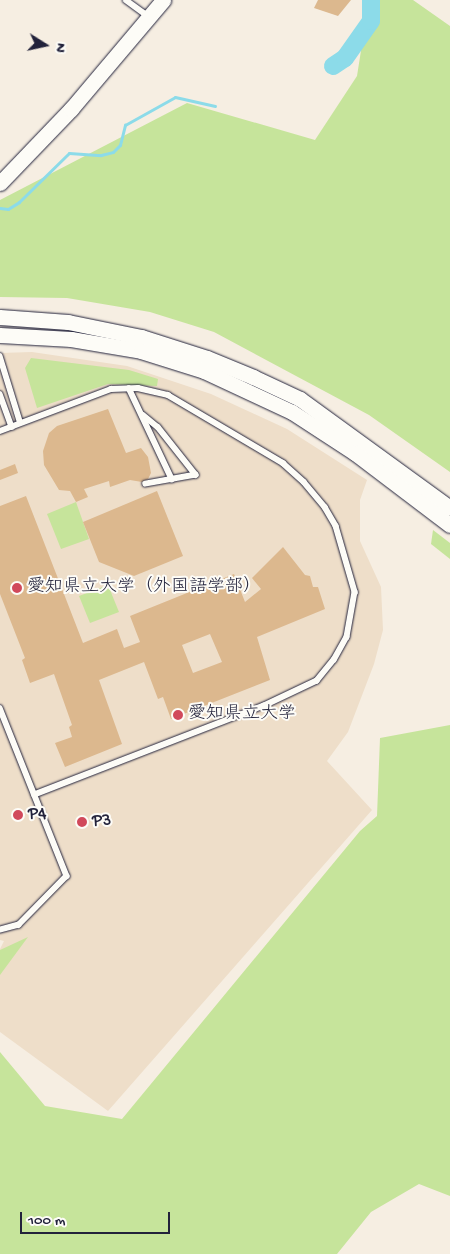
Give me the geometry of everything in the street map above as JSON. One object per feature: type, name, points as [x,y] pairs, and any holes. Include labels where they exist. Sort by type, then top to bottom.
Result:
[{"type":"main road","points":[[0,183],[71,109],[163,0]]},
{"type":"main road","points":[[0,317],[68,322],[141,338],[207,358],[253,377],[300,399],[450,508]]},
{"type":"main road","points":[[0,335],[38,335],[132,350],[204,371],[292,412],[355,454],[450,526]]},
{"type":"lane","points":[[126,0],[148,16]]},
{"type":"lane","points":[[0,356],[20,421]]},
{"type":"lane","points":[[129,388],[172,479]]},
{"type":"lane","points":[[0,431],[12,427],[20,421],[92,393],[129,388],[168,395],[283,464],[304,482],[325,507],[336,526],[354,592],[347,637],[334,660],[317,681],[264,706],[35,795]]},
{"type":"lane","points":[[0,394],[12,427]]},
{"type":"lane","points":[[143,415],[158,427],[196,475],[146,484]]},
{"type":"lane","points":[[0,708],[68,876],[19,925],[0,930]]},
{"type":"shaded area","name":"愛知県立大学","points":[[32,352],[127,366],[211,394],[287,429],[367,480],[360,500],[360,541],[381,587],[383,630],[374,664],[348,732],[327,761],[372,810],[108,1111],[0,1032],[0,949],[4,941],[0,940],[0,353]]},
{"type":"green space","points":[[369,0],[413,0],[450,26],[450,472],[369,415],[214,332],[150,312],[67,298],[0,297],[0,200],[187,103],[315,140],[357,76]]},
{"type":"green space","points":[[31,358],[129,370],[158,379],[157,386],[108,384],[37,408],[25,368]]},
{"type":"green space","points":[[76,502],[89,539],[61,549],[47,514]]},
{"type":"green space","points":[[433,530],[450,543],[450,559],[431,544]]},
{"type":"green space","points":[[108,585],[119,612],[90,623],[79,596]]},
{"type":"green space","points":[[450,725],[450,1196],[419,1184],[371,1212],[337,1254],[0,1254],[0,1052],[45,1106],[122,1119],[360,831],[377,816],[380,738]]},
{"type":"green space","points":[[28,937],[0,975],[0,950]]},
{"type":"building","points":[[318,0],[351,0],[338,16],[314,8]]},
{"type":"building","points":[[108,409],[126,453],[141,448],[148,457],[151,473],[148,479],[142,482],[130,480],[110,487],[109,481],[84,489],[88,497],[76,502],[70,491],[59,490],[44,465],[43,451],[49,433],[57,426]]},
{"type":"building","points":[[15,464],[18,473],[0,480],[0,470]]},
{"type":"building","points":[[157,491],[183,556],[134,576],[99,562],[83,522]]},
{"type":"building","points":[[26,496],[83,643],[117,629],[124,648],[140,642],[130,616],[234,574],[245,602],[261,589],[252,578],[283,547],[305,575],[310,576],[313,587],[318,587],[325,609],[257,637],[270,680],[171,719],[163,697],[158,699],[144,662],[99,680],[122,744],[65,767],[55,743],[72,737],[69,727],[72,725],[54,674],[30,683],[22,660],[25,658],[0,594],[0,506]],"holes":[[[210,634],[222,662],[193,673],[182,645]]]},
{"type":"waterway","points":[[333,66],[345,58],[371,21],[371,0]]},
{"type":"waterway","points":[[0,208],[8,209],[19,202],[69,153],[101,155],[113,152],[120,145],[125,125],[175,97],[215,106]]},
{"type":"place","name":"愛知県立大学（外国語学部）","points":[[17,588]]},
{"type":"place","name":"愛知県立大学","points":[[178,715]]},
{"type":"place","name":"P4","points":[[18,815]]},
{"type":"place","name":"P3","points":[[82,822]]}]
